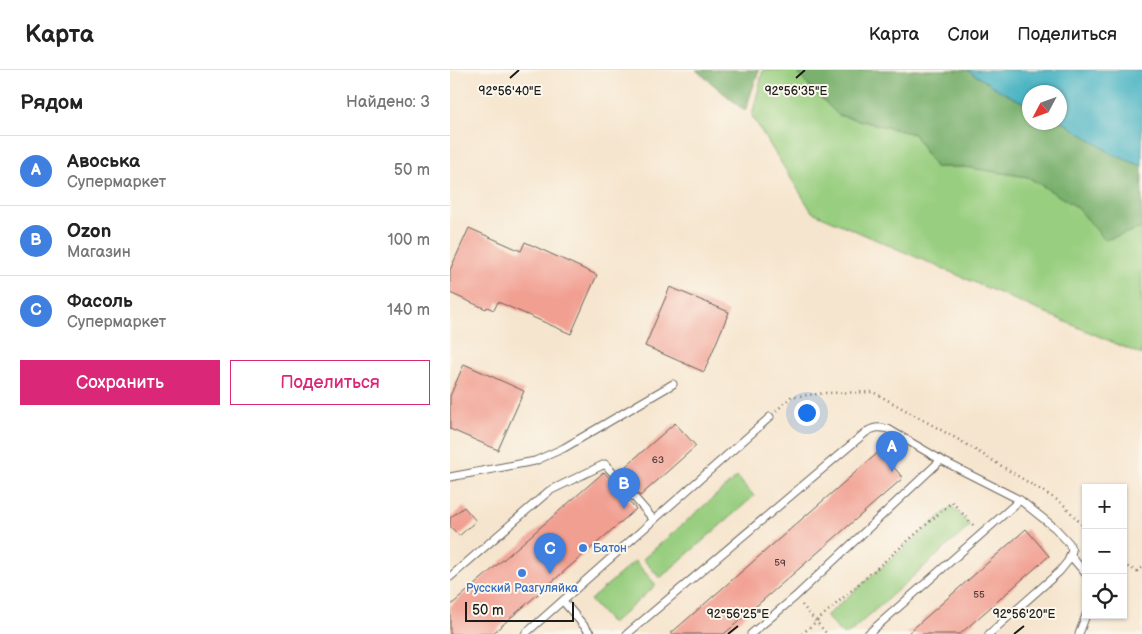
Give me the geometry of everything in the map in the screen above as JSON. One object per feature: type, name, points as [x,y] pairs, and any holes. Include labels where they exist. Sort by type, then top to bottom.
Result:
[{"type":"lane","points":[[450,477],[535,461],[564,448],[673,384]]},
{"type":"lane","points":[[525,634],[770,417]]},
{"type":"lane","points":[[627,634],[872,428],[879,427],[888,429],[941,460],[1020,500],[1055,528],[1069,543],[1072,551],[1060,572],[989,634]]},
{"type":"lane","points":[[751,634],[795,597],[941,460]]},
{"type":"lane","points":[[450,577],[549,491],[605,464],[654,520]]},
{"type":"lane","points":[[868,634],[1020,500]]},
{"type":"lane","points":[[1070,555],[1082,569]]},
{"type":"lane","points":[[562,601],[591,634]]},
{"type":"lane","points":[[1078,634],[1084,619]]},
{"type":"path","points":[[770,417],[791,397],[825,393],[873,392],[959,440],[1062,503],[1082,525]]},
{"type":"path","points":[[802,634],[952,502],[981,535]]},
{"type":"path","points":[[1127,567],[1137,571],[1142,568]]},
{"type":"path","points":[[795,597],[827,634]]},
{"type":"green space","points":[[696,70],[759,70],[745,111]]},
{"type":"green space","points":[[763,70],[800,70],[799,75],[838,115],[914,134],[935,167],[964,167],[1028,177],[1077,207],[1105,239],[1142,228],[1142,355],[812,212],[752,116]]},
{"type":"green space","points":[[800,70],[967,70],[1022,102],[1022,130],[1067,130],[1067,125],[1114,155],[1142,166],[1142,228],[1105,240],[1077,207],[1028,177],[964,167],[935,167],[914,134],[838,115],[799,75]]},
{"type":"green space","points":[[737,477],[754,496],[660,578],[643,559]]},
{"type":"green space","points":[[952,506],[970,526],[848,634],[842,634],[826,616]]},
{"type":"green space","points":[[635,561],[656,585],[612,624],[590,600]]},
{"type":"water","points":[[967,70],[1142,70],[1142,166],[1114,155],[1067,125],[1067,85],[1022,85],[1022,102]]},
{"type":"building","points":[[469,228],[521,251],[525,242],[597,275],[571,334],[498,302],[494,310],[487,307],[486,309],[450,293],[450,270]]},
{"type":"building","points":[[670,287],[729,312],[704,372],[645,346]]},
{"type":"building","points":[[464,364],[524,391],[498,450],[450,429],[450,396]]},
{"type":"building","points":[[675,423],[696,446],[640,496],[619,472]]},
{"type":"building","points":[[880,451],[903,478],[831,541],[724,634],[670,634]]},
{"type":"building","points":[[604,472],[636,509],[492,634],[450,634],[450,606]]},
{"type":"building","points":[[464,507],[476,521],[459,536],[450,526],[450,518]]},
{"type":"building","points":[[1026,529],[1049,556],[960,634],[907,634]]},
{"type":"place","name":"Авоська","points":[[892,472]]},
{"type":"place","name":"Ozon","points":[[624,509]]},
{"type":"place","name":"Батон","points":[[583,548]]},
{"type":"place","name":"Русский Разгуляйка","points":[[522,573]]},
{"type":"place","name":"Фасоль","points":[[550,574]]}]
